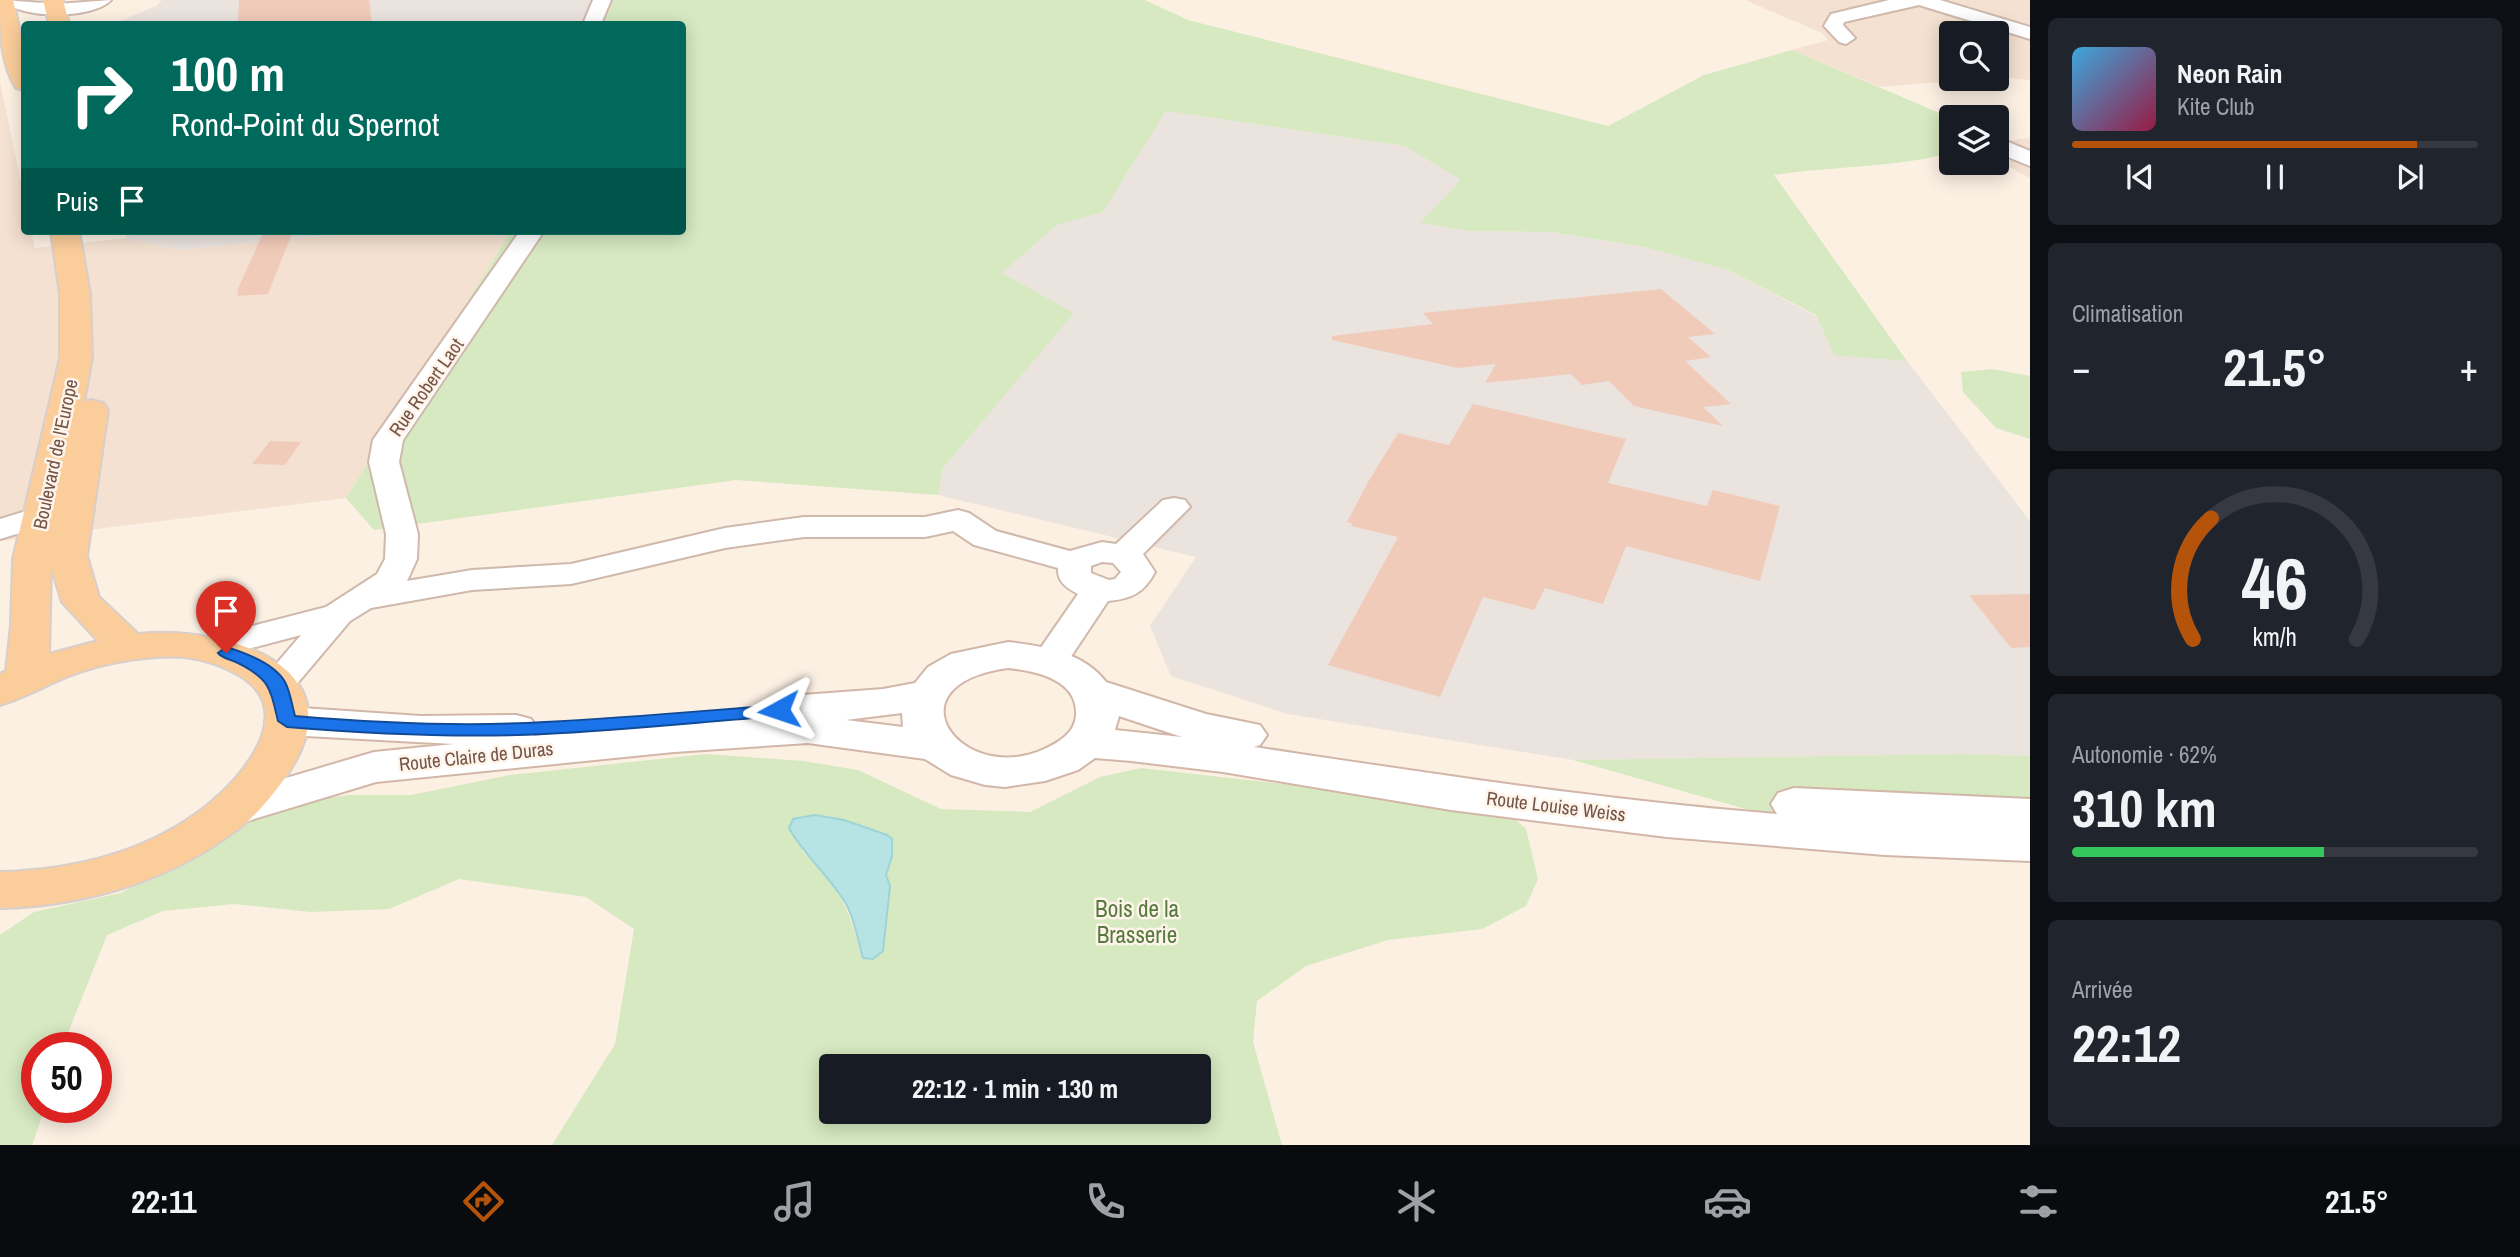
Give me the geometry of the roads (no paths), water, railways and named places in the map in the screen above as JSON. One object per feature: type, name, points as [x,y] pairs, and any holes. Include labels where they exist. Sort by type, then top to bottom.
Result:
[{"type":"main road","points":[[4,0],[13,49],[21,74]]},
{"type":"main road","name":"Boulevard de l'Europe","points":[[13,684],[31,626],[16,554],[42,516],[62,431],[75,358],[75,294],[66,235]]},
{"type":"main road","name":"Boulevard de l'Europe","points":[[87,235],[100,347],[68,556],[82,603],[128,647]]},
{"type":"main road","points":[[1,891],[63,886],[126,869],[184,843],[231,810],[261,780],[280,750],[282,703],[266,673],[242,658],[210,648],[171,645],[128,647],[77,658],[13,684]]},
{"type":"main road","points":[[1008,655],[1049,662],[1074,674],[1092,692],[1097,718],[1094,731],[1085,744],[1072,754],[1049,764],[1022,771],[1002,771],[965,763],[936,746],[922,721],[926,694],[936,682],[967,663],[1008,655]]},
{"type":"main road","name":"Route Louise Weiss","points":[[1092,692],[1201,727],[1441,767],[1695,797],[2030,815]]},
{"type":"main road","name":"Route Claire de Duras","points":[[282,703],[421,730],[544,728],[883,703],[926,694]]},
{"type":"main road","name":"Route Claire de Duras","points":[[231,810],[374,767],[674,737],[808,729],[936,746]]},
{"type":"main road","name":"Route Louise Weiss","points":[[1085,744],[1195,753],[1451,794],[1687,822],[2030,844]]},
{"type":"street","points":[[12,0],[36,10],[57,11],[102,0]]},
{"type":"street","points":[[593,21],[602,0]]},
{"type":"street","points":[[1846,38],[1832,26],[1837,18],[1858,11],[1920,0],[2030,33]]},
{"type":"street","points":[[2009,149],[2030,159]]},
{"type":"street","name":"Rue Robert Laot","points":[[351,606],[391,580],[401,559],[402,534],[384,462],[388,440],[529,235]]},
{"type":"street","points":[[1123,555],[1174,507]]},
{"type":"street","points":[[0,529],[42,516]]},
{"type":"street","points":[[210,648],[351,606],[472,580],[570,574],[725,538],[804,527],[925,527],[958,520],[985,538],[1075,562]]},
{"type":"street","points":[[1102,552],[1123,555],[1136,565],[1136,578],[1122,588],[1098,590],[1087,587],[1074,576],[1075,562],[1082,557],[1102,552]]},
{"type":"street","points":[[1049,662],[1098,590]]},
{"type":"street","points":[[282,703],[351,606]]},
{"type":"water","points":[[815,815],[844,820],[892,839],[892,856],[886,875],[890,886],[883,951],[873,959],[863,958],[846,904],[789,828],[793,819]]},
{"type":"park label","name":"Bois de la Brasserie","points":[[1137,921]]}]
